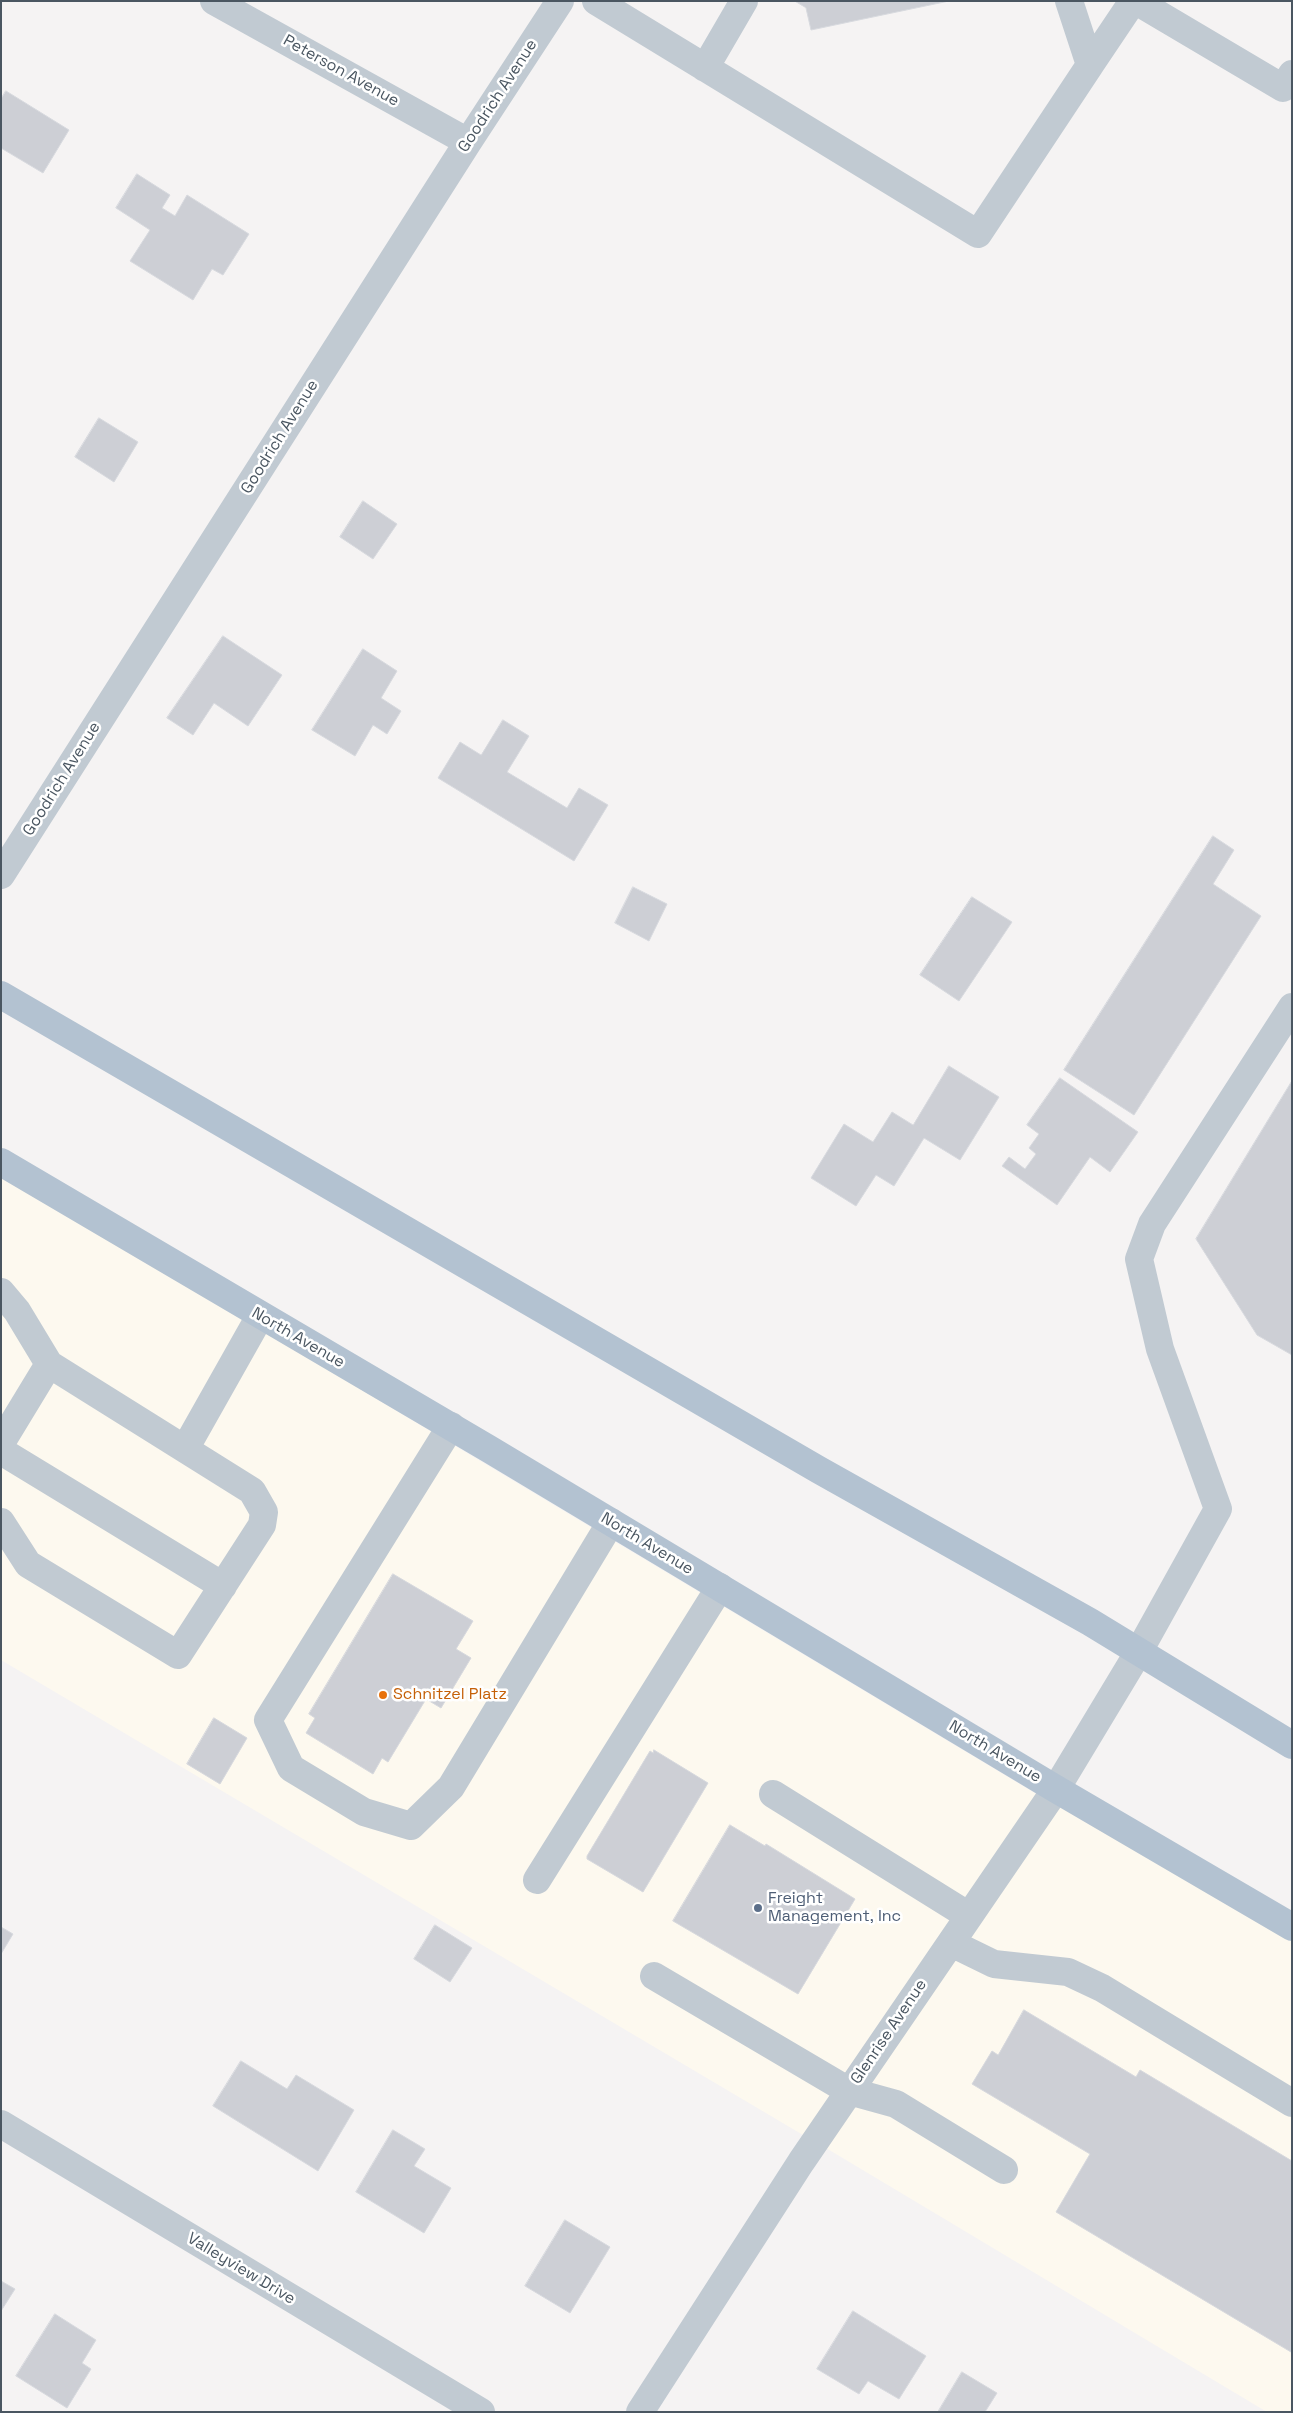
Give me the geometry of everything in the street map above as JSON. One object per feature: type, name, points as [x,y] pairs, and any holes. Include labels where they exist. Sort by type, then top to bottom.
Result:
[{"type":"main road","points":[[1,995],[810,1465],[1090,1622],[1138,1653],[1292,1745]]},
{"type":"main road","name":"North Avenue","points":[[1,1162],[260,1316],[451,1426],[1056,1789],[1292,1927]]},
{"type":"street","name":"Peterson Avenue","points":[[214,1],[468,142]]},
{"type":"street","name":"Goodrich Avenue","points":[[1,874],[560,1]]},
{"type":"street","points":[[596,1],[978,234],[1134,1],[1283,88],[1292,74]]},
{"type":"street","points":[[705,68],[744,1]]},
{"type":"street","points":[[1069,1],[1090,65]]},
{"type":"street","name":"Glenrise Avenue","points":[[640,2412],[801,2162],[1056,1789],[1138,1653],[1218,1510],[1160,1349],[1140,1259],[1152,1224],[1292,1007]]},
{"type":"street","points":[[1,1292],[17,1311],[49,1364],[252,1492],[264,1512],[262,1525],[178,1655],[28,1564],[1,1522]]},
{"type":"street","points":[[185,1448],[260,1316]]},
{"type":"street","points":[[1,1443],[49,1364]]},
{"type":"street","points":[[451,1426],[268,1720],[291,1768],[364,1812],[412,1826],[451,1787],[611,1522]]},
{"type":"street","points":[[1,1451],[223,1586]]},
{"type":"street","points":[[537,1880],[720,1587]]},
{"type":"street","points":[[773,1794],[969,1916]]},
{"type":"street","points":[[951,1943],[994,1964],[1068,1972],[1102,1988],[1292,2103]]},
{"type":"street","points":[[654,1976],[849,2092],[896,2104],[1004,2170]]},
{"type":"street","name":"Valleyview Drive","points":[[1,2124],[481,2412]]},
{"type":"shaded area","points":[[1,1174],[1038,1795],[803,2135],[1,1660]]},
{"type":"shaded area","points":[[1059,1804],[1292,1940],[1292,2412],[1267,2412],[826,2148]]},
{"type":"building","points":[[795,1],[949,1],[811,30],[806,8]]},
{"type":"building","points":[[6,91],[69,130],[43,173],[1,148],[1,99]]},
{"type":"building","points":[[137,174],[170,195],[162,208],[175,216],[187,195],[249,234],[223,275],[212,269],[193,300],[130,261],[150,230],[116,208]]},
{"type":"building","points":[[99,418],[138,442],[114,482],[75,457]]},
{"type":"building","points":[[363,501],[397,524],[373,559],[340,537]]},
{"type":"building","points":[[223,636],[282,675],[248,726],[214,703],[193,735],[167,718]]},
{"type":"building","points":[[363,649],[397,671],[381,698],[401,711],[387,734],[373,725],[355,756],[312,730]]},
{"type":"building","points":[[503,720],[529,736],[507,772],[567,808],[579,788],[608,805],[574,861],[438,778],[460,742],[481,755]]},
{"type":"building","points":[[1213,836],[1234,850],[1213,884],[1261,916],[1134,1115],[1064,1070]]},
{"type":"building","points":[[633,887],[667,904],[649,941],[615,923]]},
{"type":"building","points":[[972,897],[1012,922],[959,1001],[920,975]]},
{"type":"building","points":[[949,1066],[999,1097],[960,1160],[924,1138],[894,1186],[876,1175],[856,1206],[811,1178],[844,1124],[873,1142],[892,1112],[913,1125]]},
{"type":"building","points":[[1060,1078],[1138,1132],[1110,1172],[1090,1157],[1057,1205],[1002,1166],[1009,1157],[1025,1169],[1036,1154],[1029,1148],[1039,1134],[1027,1125]]},
{"type":"building","points":[[1292,1081],[1292,1355],[1257,1335],[1196,1239]]},
{"type":"building","points":[[393,1574],[473,1621],[456,1649],[471,1658],[441,1708],[426,1699],[388,1762],[382,1758],[373,1774],[306,1733],[315,1718],[309,1714]]},
{"type":"building","points":[[214,1718],[247,1738],[220,1784],[187,1764]]},
{"type":"building","points":[[654,1750],[708,1783],[643,1892],[587,1859],[587,1856],[650,1751],[653,1753]]},
{"type":"building","points":[[730,1825],[765,1846],[766,1844],[855,1899],[798,1994],[673,1921]]},
{"type":"building","points":[[435,1925],[472,1948],[450,1982],[414,1959]]},
{"type":"building","points":[[1,1927],[13,1934],[1,1954]]},
{"type":"building","points":[[1024,2010],[1136,2077],[1140,2070],[1292,2161],[1291,2352],[1056,2212],[1090,2154],[972,2084],[992,2051],[998,2055]]},
{"type":"building","points":[[241,2061],[287,2089],[296,2075],[354,2110],[318,2171],[213,2106]]},
{"type":"building","points":[[393,2130],[425,2149],[414,2166],[451,2188],[424,2233],[356,2192]]},
{"type":"building","points":[[565,2220],[610,2247],[570,2313],[525,2286]]},
{"type":"building","points":[[1,2281],[15,2289],[1,2311]]},
{"type":"building","points":[[853,2311],[926,2356],[899,2399],[868,2381],[859,2394],[817,2369]]},
{"type":"building","points":[[55,2314],[96,2340],[82,2363],[91,2369],[67,2408],[16,2376]]},
{"type":"building","points":[[962,2372],[997,2393],[985,2412],[938,2412]]},
{"type":"place","name":"Schnitzel Platz","points":[[383,1695]]},
{"type":"place","name":"Freight Management, Inc","points":[[758,1908]]}]
